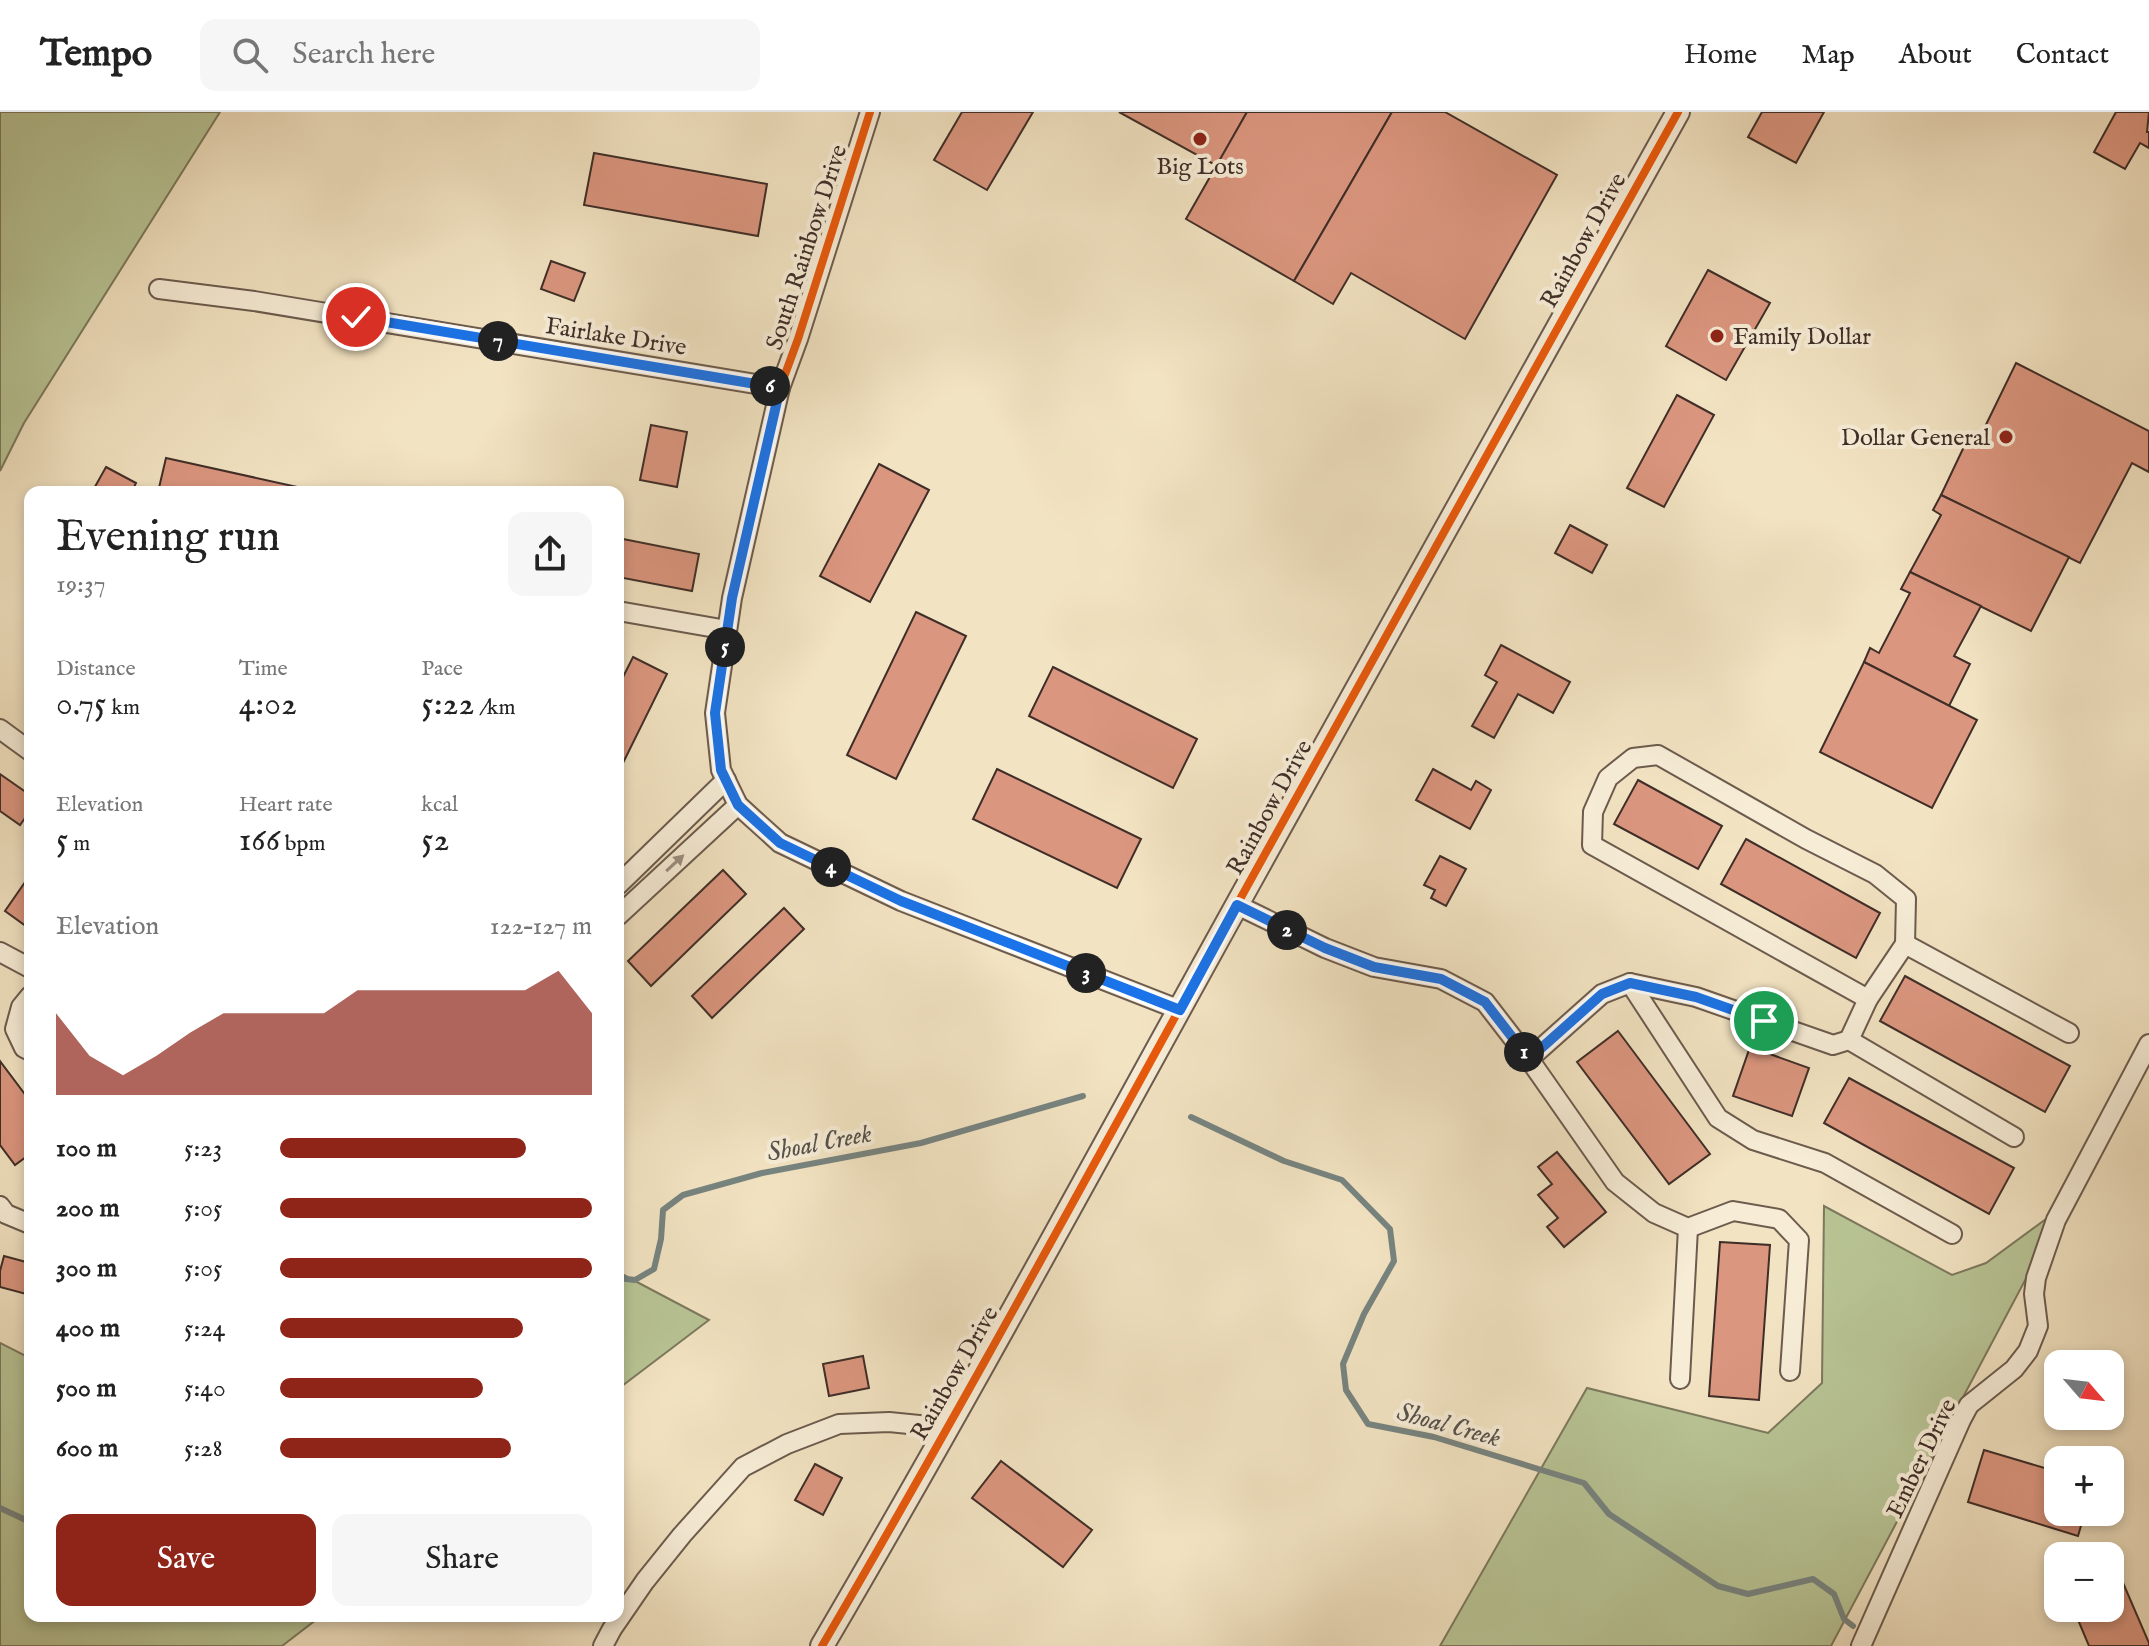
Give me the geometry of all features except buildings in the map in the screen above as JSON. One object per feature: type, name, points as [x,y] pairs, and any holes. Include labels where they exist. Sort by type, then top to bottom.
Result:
[{"type":"street","name":"South Rainbow Drive","points":[[870,112],[780,388],[732,598],[715,713],[721,770],[738,805],[780,843],[901,901],[1180,1010]]},
{"type":"street","name":"Rainbow Drive","points":[[822,1646],[1057,1233],[1678,112]]},
{"type":"street","name":"Fairlake Drive","points":[[159,289],[254,301],[780,388]]},
{"type":"street","points":[[624,612],[727,630]]},
{"type":"street","points":[[0,729],[24,747]]},
{"type":"street","points":[[1529,1059],[1602,994],[1630,983],[1696,997],[1833,1045],[1849,1040],[1868,999],[1905,944],[1906,899],[1875,874],[1806,839],[1658,755],[1633,758],[1608,778],[1593,812],[1592,845],[1868,999]]},
{"type":"street","points":[[624,879],[726,780]]},
{"type":"street","points":[[624,910],[738,805]]},
{"type":"street","points":[[1237,905],[1325,948],[1374,967],[1441,979],[1485,1002],[1615,1182],[1654,1213],[1688,1228],[1733,1211],[1779,1219],[1799,1240],[1790,1371]]},
{"type":"street","points":[[1905,944],[2069,1033]]},
{"type":"street","points":[[0,952],[24,965]]},
{"type":"street","points":[[1630,983],[1718,1118],[1753,1140],[1825,1163],[1952,1234]]},
{"type":"street","points":[[24,1003],[8,1031],[24,1048]]},
{"type":"street","points":[[1849,1040],[2014,1137]]},
{"type":"street","name":"Ember Drive","points":[[1861,1646],[1969,1405],[2014,1369],[2028,1351],[2038,1326],[2034,1294],[2036,1278],[2056,1220],[2149,1044]]},
{"type":"street","points":[[0,1206],[6,1214],[24,1222]]},
{"type":"street","points":[[1680,1379],[1688,1228]]},
{"type":"street","points":[[624,1612],[682,1535],[743,1467],[787,1444],[839,1424],[889,1422],[919,1425],[942,1435]]},
{"type":"street","points":[[603,1646],[617,1622]]},
{"type":"green space","points":[[0,112],[220,112],[24,423],[0,471]]},
{"type":"green space","points":[[2065,1205],[1831,1646],[1440,1646],[1587,1388],[1768,1433],[1822,1383],[1824,1206],[1952,1275],[1986,1263]]},
{"type":"green space","points":[[624,1275],[709,1320],[624,1384]]},
{"type":"green space","points":[[0,1343],[24,1355],[24,1622],[313,1622],[282,1646],[0,1646]]},
{"type":"waterway","name":"Shoal Creek","points":[[624,1279],[635,1280],[654,1269],[663,1210],[683,1195],[762,1173],[921,1143],[1083,1096]]},
{"type":"waterway","name":"Shoal Creek","points":[[1191,1117],[1284,1161],[1342,1180],[1390,1229],[1394,1261],[1364,1314],[1343,1364],[1346,1390],[1368,1424],[1434,1437],[1584,1483],[1609,1514],[1718,1586],[1748,1594],[1813,1579],[1834,1594],[1844,1619],[1853,1626]]},
{"type":"waterway","name":"Shoal Creek","points":[[0,1508],[24,1519]]},
{"type":"cycle path","points":[[870,112],[780,388],[732,598],[715,713],[721,770],[738,805],[780,843],[901,901],[1180,1010]]},
{"type":"cycle path","points":[[822,1646],[996,1341],[1678,112]]},
{"type":"place","name":"Big Lots","points":[[1200,139]]},
{"type":"place","name":"Family Dollar","points":[[1717,336]]},
{"type":"place","name":"Dollar General","points":[[2006,437]]},
{"type":"route","points":[[356,317],[780,388],[732,598],[715,713],[721,770],[738,805],[780,843],[901,901],[1180,1010],[1237,905],[1325,948],[1374,967],[1441,979],[1485,1002],[1529,1059],[1602,994],[1630,983],[1696,997],[1764,1021]]}]
